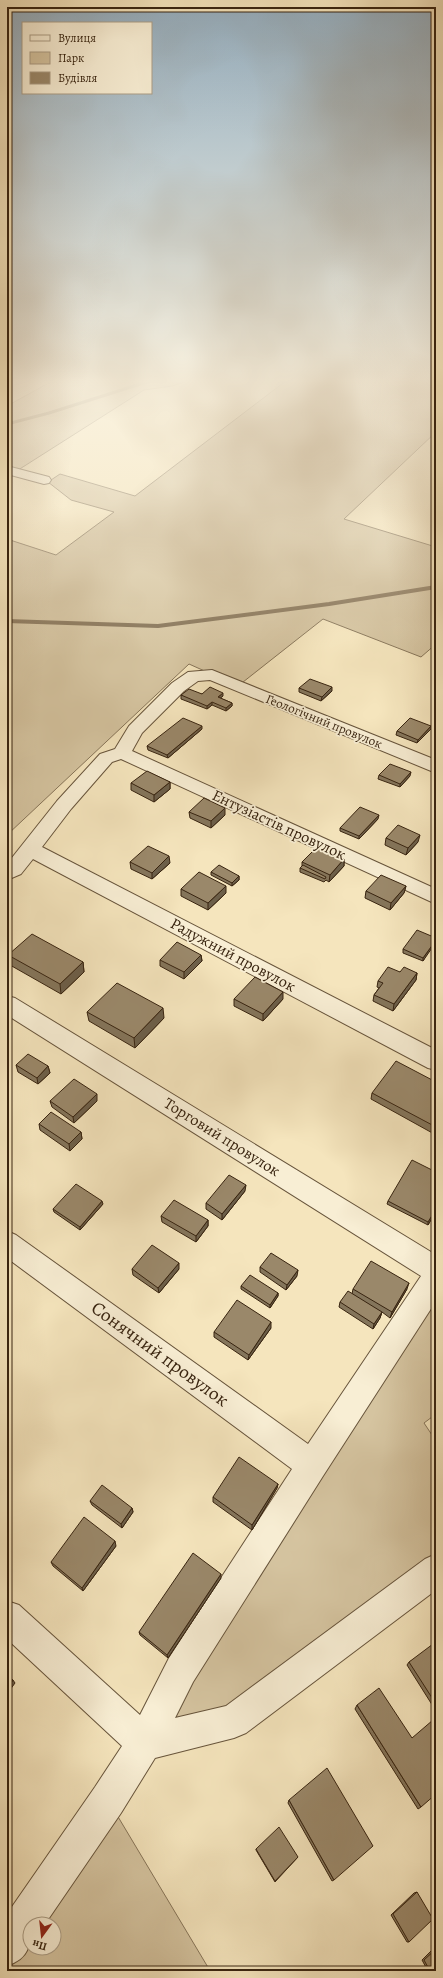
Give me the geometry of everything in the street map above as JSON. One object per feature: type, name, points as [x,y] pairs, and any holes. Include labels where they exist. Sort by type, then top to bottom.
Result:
[{"type":"street","points":[[16,472],[44,480]]},
{"type":"street","name":"Геологічний провулок","points":[[122,753],[135,730],[178,687],[194,676],[212,675],[436,767]]},
{"type":"street","points":[[7,873],[14,869],[64,805],[106,758],[122,753]]},
{"type":"street","name":"Ентузіастів провулок","points":[[122,753],[436,897]]},
{"type":"street","name":"Радужний провулок","points":[[30,849],[436,1061]]},
{"type":"street","name":"Торговий провулок","points":[[7,1004],[436,1270]]},
{"type":"street","name":"Сонячний провулок","points":[[7,1243],[312,1465]]},
{"type":"street","points":[[7,1947],[108,1800],[144,1743],[181,1670],[312,1465],[436,1277]]},
{"type":"street","points":[[144,1743],[234,1721],[436,1570]]},
{"type":"street","points":[[7,1617],[144,1743]]},
{"type":"green space","points":[[166,472],[393,472],[344,519],[436,547],[436,644],[421,657],[323,619],[238,686],[189,664],[7,835],[7,539],[56,555],[114,512],[71,500],[48,482],[60,474],[135,496]]},
{"type":"green space","points":[[436,1277],[436,1414],[424,1423],[436,1441],[436,1570],[234,1721],[144,1743]]},
{"type":"green space","points":[[108,1800],[209,1969],[207,1971],[7,1971],[7,1947],[22,1925],[22,1956],[62,1956],[62,1916],[28,1916]]},
{"type":"building","points":[[310,679],[332,687],[322,697],[299,688]]},
{"type":"building","points":[[210,687],[223,693],[218,697],[232,703],[226,708],[212,702],[207,706],[181,695],[189,689],[202,694]]},
{"type":"building","points":[[183,718],[202,726],[167,755],[147,746]]},
{"type":"building","points":[[410,718],[431,726],[418,740],[397,731]]},
{"type":"building","points":[[390,764],[411,772],[400,784],[379,775]]},
{"type":"building","points":[[147,771],[170,782],[154,795],[131,783]]},
{"type":"building","points":[[204,798],[225,808],[211,821],[189,812]]},
{"type":"building","points":[[360,807],[379,815],[359,836],[340,828]]},
{"type":"building","points":[[398,825],[420,835],[408,848],[386,838]]},
{"type":"building","points":[[148,846],[169,856],[152,873],[130,862]]},
{"type":"building","points":[[317,847],[344,859],[330,875],[302,862]]},
{"type":"building","points":[[219,865],[239,876],[232,883],[211,872]]},
{"type":"building","points":[[303,865],[326,877],[325,879],[300,868]]},
{"type":"building","points":[[199,872],[226,886],[208,903],[181,889]]},
{"type":"building","points":[[381,875],[406,886],[391,903],[366,891]]},
{"type":"building","points":[[417,930],[436,938],[423,958],[403,949]]},
{"type":"building","points":[[32,934],[83,962],[60,984],[8,955]]},
{"type":"building","points":[[177,942],[201,955],[184,972],[160,960]]},
{"type":"building","points":[[388,967],[400,972],[404,967],[417,973],[394,1004],[374,995],[383,983],[378,981]]},
{"type":"building","points":[[255,977],[283,992],[263,1014],[234,999]]},
{"type":"building","points":[[117,983],[163,1008],[134,1038],[87,1012]]},
{"type":"building","points":[[28,1054],[48,1066],[37,1078],[16,1065]]},
{"type":"building","points":[[396,1061],[436,1082],[436,1127],[372,1093]]},
{"type":"building","points":[[74,1079],[97,1094],[73,1117],[50,1101]]},
{"type":"building","points":[[51,1112],[81,1132],[69,1144],[39,1124]]},
{"type":"building","points":[[412,1160],[436,1172],[436,1209],[428,1222],[388,1201]]},
{"type":"building","points":[[229,1175],[246,1185],[222,1214],[206,1203]]},
{"type":"building","points":[[76,1184],[102,1201],[80,1227],[53,1209]]},
{"type":"building","points":[[174,1200],[208,1220],[196,1236],[161,1216]]},
{"type":"building","points":[[152,1245],[179,1263],[158,1288],[132,1269]]},
{"type":"building","points":[[271,1253],[298,1270],[287,1285],[260,1267]]},
{"type":"building","points":[[371,1261],[409,1283],[392,1312],[353,1289]]},
{"type":"building","points":[[250,1275],[278,1293],[270,1305],[241,1286]]},
{"type":"building","points":[[348,1291],[382,1312],[374,1324],[340,1302]]},
{"type":"building","points":[[237,1300],[271,1322],[249,1355],[214,1332]]},
{"type":"building","points":[[239,1457],[278,1484],[252,1525],[213,1497]]},
{"type":"building","points":[[102,1485],[132,1508],[121,1524],[90,1501]]},
{"type":"building","points":[[84,1517],[115,1541],[82,1588],[51,1562]]},
{"type":"building","points":[[193,1553],[221,1574],[167,1655],[139,1632]]},
{"type":"building","points":[[433,1644],[436,1648],[436,1704],[409,1662]]},
{"type":"building","points":[[7,1675],[13,1680],[7,1688]]},
{"type":"building","points":[[379,1688],[412,1738],[433,1720],[436,1725],[436,1794],[421,1807],[357,1705]]},
{"type":"building","points":[[327,1768],[373,1846],[334,1880],[289,1800]]},
{"type":"building","points":[[279,1827],[298,1857],[275,1881],[256,1849]]},
{"type":"building","points":[[417,1892],[433,1919],[409,1942],[393,1914]]},
{"type":"building","points":[[436,1949],[436,1971],[430,1971],[424,1960]]},
{"type":"waterway","points":[[7,621],[158,626],[329,604],[436,587]]}]
